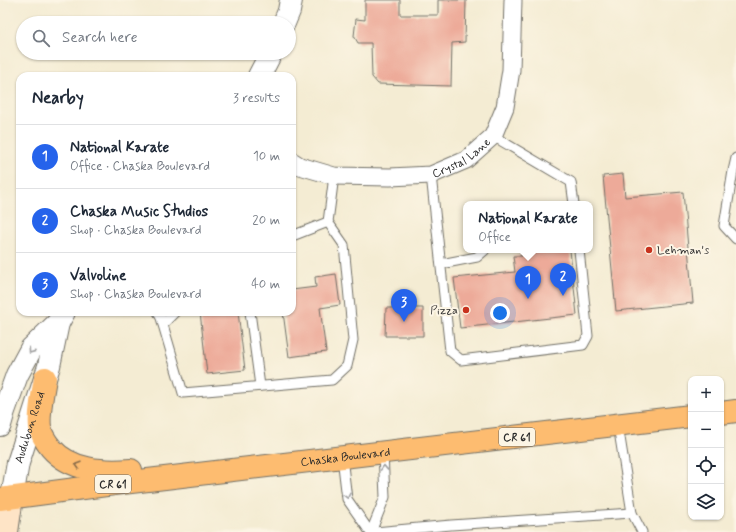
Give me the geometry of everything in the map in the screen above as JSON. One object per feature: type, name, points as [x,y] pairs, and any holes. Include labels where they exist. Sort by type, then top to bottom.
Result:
[{"type":"main road","points":[[45,378],[40,415],[40,427],[45,441],[61,458],[72,464],[93,470],[124,471],[170,469],[214,472]]},
{"type":"main road","points":[[724,413],[736,411]]},
{"type":"main road","name":"Chaska Boulevard","points":[[6,498],[688,416]]},
{"type":"main road","name":"Audubon Road","points":[[6,498],[7,532]]},
{"type":"street","points":[[287,16],[291,0]]},
{"type":"street","name":"Crystal Lane","points":[[296,164],[334,176],[390,177],[431,175],[466,160],[493,136],[505,107],[511,70],[513,0]]},
{"type":"street","points":[[261,72],[267,60]]},
{"type":"street","name":"Audubon Road","points":[[6,498],[49,366],[61,318]]},
{"type":"street","name":"Audubon Road","points":[[0,424],[17,375],[31,349],[61,318]]},
{"type":"lane","points":[[493,136],[572,182],[574,201]]},
{"type":"lane","points":[[736,158],[732,171],[724,226],[736,239]]},
{"type":"lane","points":[[431,175],[450,351],[460,360],[583,345],[588,336],[579,253]]},
{"type":"lane","points":[[160,316],[183,393],[332,380],[347,366],[353,340],[344,245],[328,222],[334,176]]},
{"type":"lane","points":[[296,234],[328,222]]},
{"type":"lane","points":[[441,264],[477,258],[483,253]]},
{"type":"lane","points":[[163,324],[171,316]]},
{"type":"lane","points":[[251,316],[260,386]]},
{"type":"lane","points":[[618,425],[632,513],[642,532]]},
{"type":"lane","points":[[370,532],[385,497],[384,452]]},
{"type":"lane","points":[[342,457],[347,499],[370,532]]},
{"type":"lane","points":[[375,532],[450,525],[632,513]]},
{"type":"building","points":[[365,0],[400,0],[400,15],[438,15],[438,0],[466,0],[465,42],[452,43],[451,86],[378,84],[372,77],[371,43],[358,43],[354,36],[356,19],[365,20]]},
{"type":"building","name":"Lehman's","points":[[623,174],[625,197],[683,192],[693,303],[616,311],[603,176]]},
{"type":"building","points":[[522,253],[570,253],[577,315],[460,328],[454,278],[515,272],[513,256],[522,256]]},
{"type":"building","points":[[336,274],[340,305],[320,308],[326,352],[289,357],[284,316],[296,316],[296,290],[316,287],[315,277]]},
{"type":"building","points":[[386,308],[423,308],[423,336],[385,336]]},
{"type":"building","points":[[200,316],[238,316],[245,370],[207,374]]},
{"type":"place","name":"Lehman's","points":[[649,250]]},
{"type":"place","name":"Chaska Music Studios","points":[[563,296]]},
{"type":"place","name":"National Karate","points":[[528,299]]},
{"type":"place","name":"Pizza","points":[[466,310]]},
{"type":"place","name":"Valvoline","points":[[404,322]]}]
